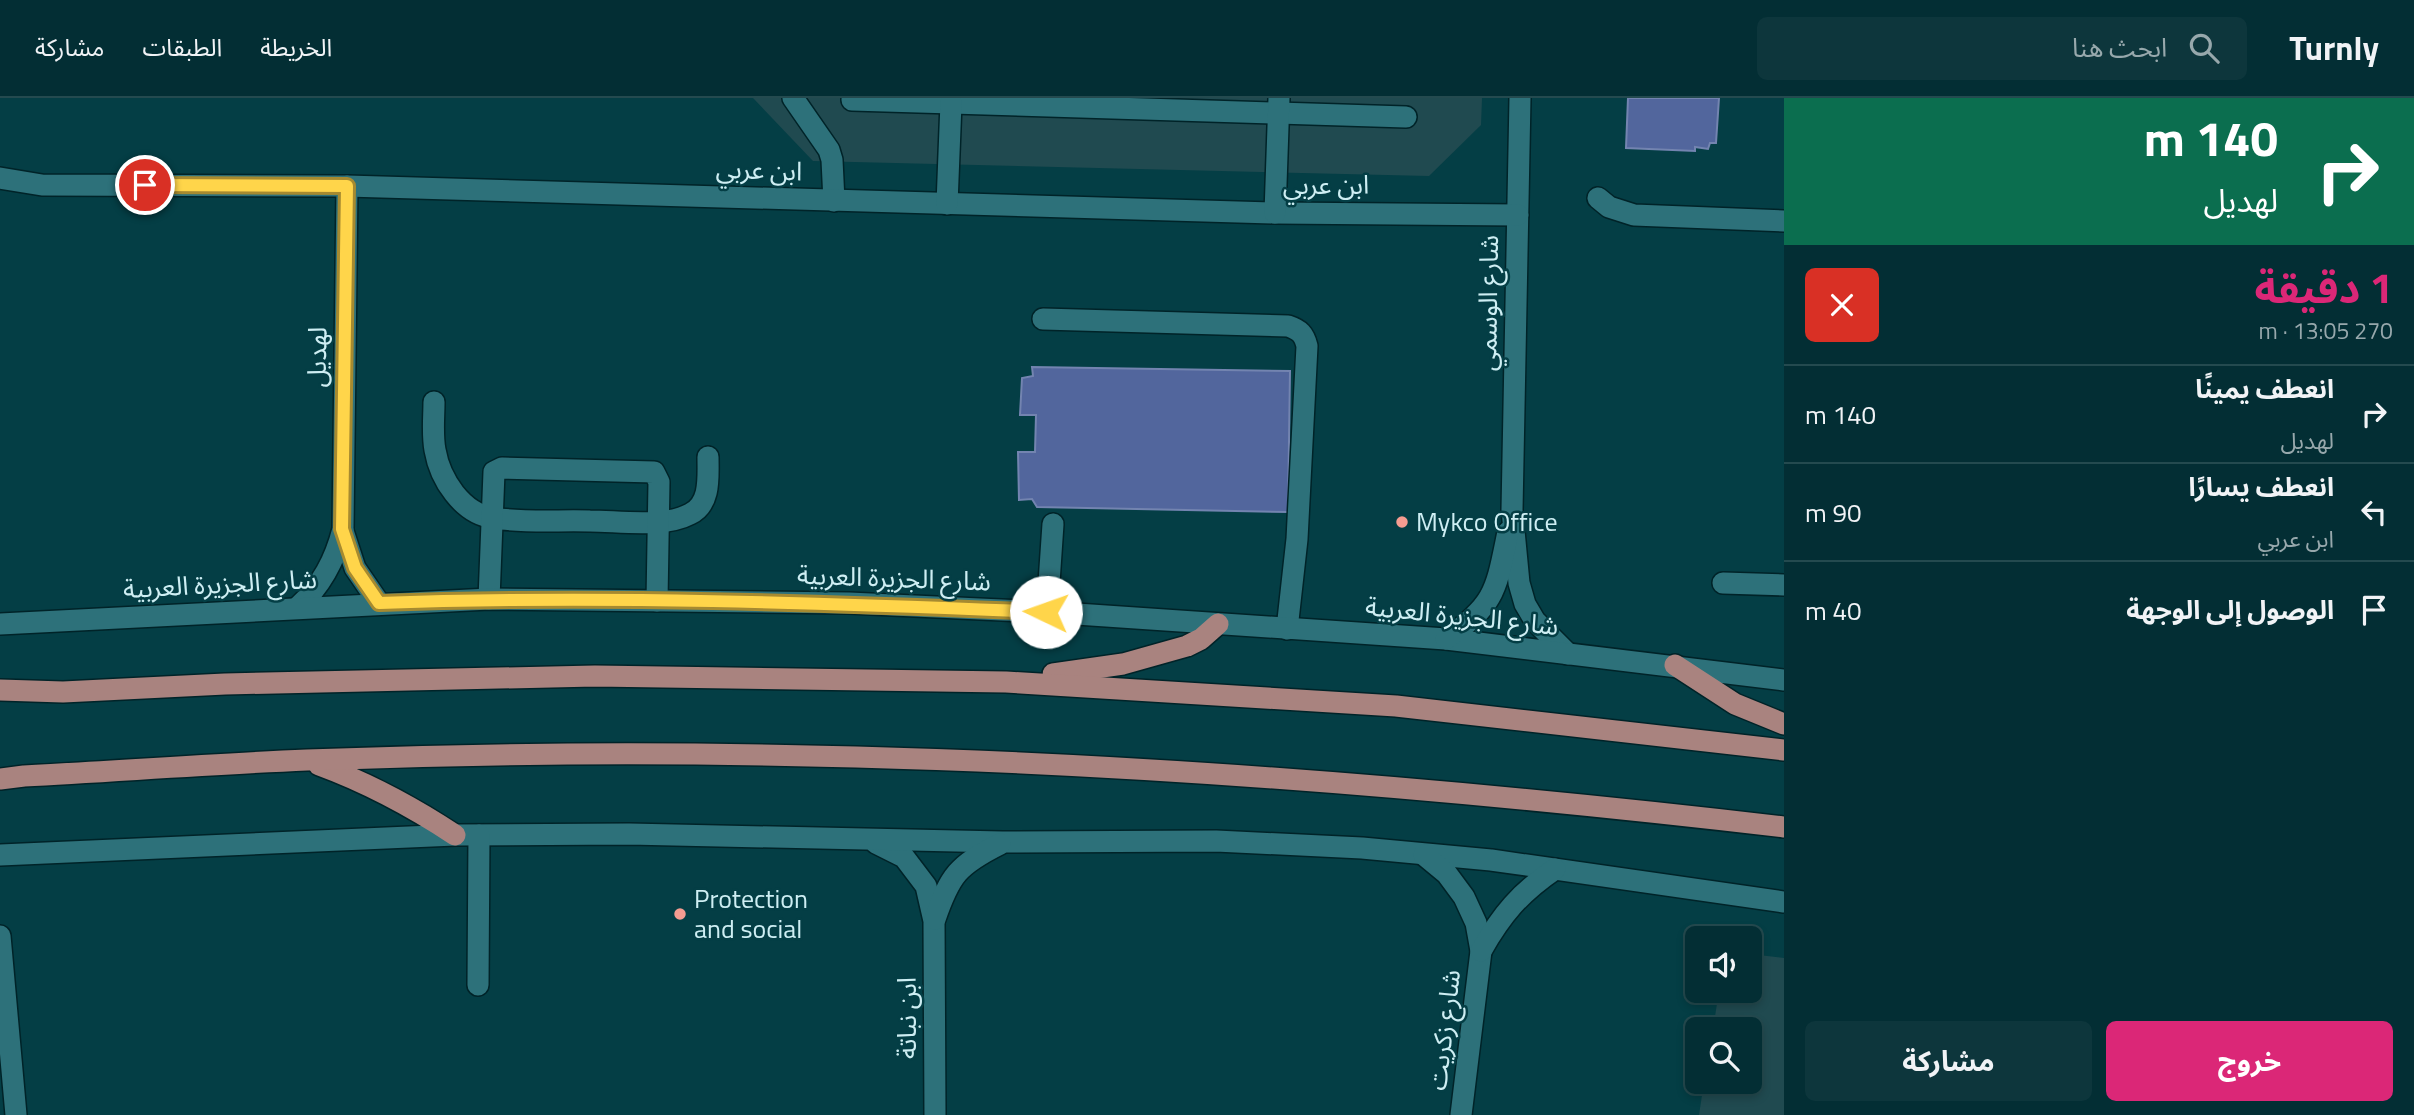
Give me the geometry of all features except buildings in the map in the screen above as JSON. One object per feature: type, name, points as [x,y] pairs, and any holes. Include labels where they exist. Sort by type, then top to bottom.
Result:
[{"type":"main road","points":[[1006,682],[1123,664],[1187,646],[1201,639],[1218,624]]},
{"type":"main road","points":[[1675,665],[1735,704],[1784,724]]},
{"type":"main road","points":[[0,690],[64,692],[225,684],[595,676],[1006,682],[1396,706],[1784,750]]},
{"type":"main road","points":[[0,702],[64,692]]},
{"type":"main road","points":[[0,777],[307,760],[493,755],[854,757],[1035,763],[1304,778],[1593,805],[1784,827]]},
{"type":"main road","points":[[307,760],[359,780],[404,803],[455,835]]},
{"type":"street","points":[[793,98],[829,150],[834,201]]},
{"type":"street","name":"شارع الوسمي","points":[[1520,98],[1512,510],[1519,583],[1525,604],[1535,621],[1568,654]]},
{"type":"street","points":[[852,100],[1279,105],[1406,117]]},
{"type":"street","points":[[947,204],[951,103]]},
{"type":"street","points":[[1275,213],[1279,105]]},
{"type":"street","name":"ابن عربي","points":[[0,178],[42,185],[347,186],[1275,213],[1518,215]]},
{"type":"street","name":"لهديل","points":[[298,607],[323,580],[338,547],[342,529],[347,186]]},
{"type":"street","points":[[1598,198],[1621,212],[1634,215],[1784,221]]},
{"type":"street","points":[[1043,319],[1288,326],[1298,329],[1305,336],[1307,346],[1297,539],[1287,629]]},
{"type":"street","points":[[435,402],[435,449],[440,467],[463,504],[492,518],[658,522],[690,514],[703,503],[708,485],[708,457]]},
{"type":"street","points":[[489,599],[494,472],[502,468],[654,472],[659,482],[657,601]]},
{"type":"street","name":"شارع الوسمي","points":[[1446,639],[1481,612],[1492,596],[1512,510]]},
{"type":"street","points":[[1046,612],[1053,524]]},
{"type":"street","name":"لهديل","points":[[342,529],[355,568],[379,603]]},
{"type":"street","points":[[1723,583],[1784,586]]},
{"type":"street","name":"شارع الجزيرة العربية","points":[[0,624],[489,599],[849,603],[1046,612],[1446,639],[1784,680]]},
{"type":"street","points":[[0,855],[455,835],[629,834],[871,841],[1216,841],[1362,848],[1491,860],[1784,902]]},
{"type":"street","points":[[478,985],[480,835]]},
{"type":"street","name":"ابن نباتة","points":[[871,841],[904,857],[926,886],[934,921],[935,1115]]},
{"type":"street","name":"ابن نباتة","points":[[934,921],[946,887],[970,859],[1002,842]]},
{"type":"street","name":"شارع زكريت","points":[[1424,855],[1447,874],[1464,897],[1476,923],[1482,951],[1461,1115]]},
{"type":"street","name":"شارع زكريت","points":[[1482,951],[1512,904],[1532,885],[1555,869]]},
{"type":"street","points":[[0,936],[16,1115]]},
{"type":"shaded area","points":[[753,98],[1482,98],[1481,125],[1429,176],[813,161]]},
{"type":"shaded area","points":[[1762,955],[1784,958],[1784,1115],[1699,1115],[1702,1094],[1762,1094],[1762,1017],[1715,1017],[1717,1003],[1762,1003]]},
{"type":"place","name":"Mykco Office","points":[[1402,522]]},
{"type":"place","name":"Protection and social","points":[[680,914]]},
{"type":"route","points":[[145,185],[347,186],[342,529],[355,568],[379,603],[489,599],[794,602],[1046,612]]}]
